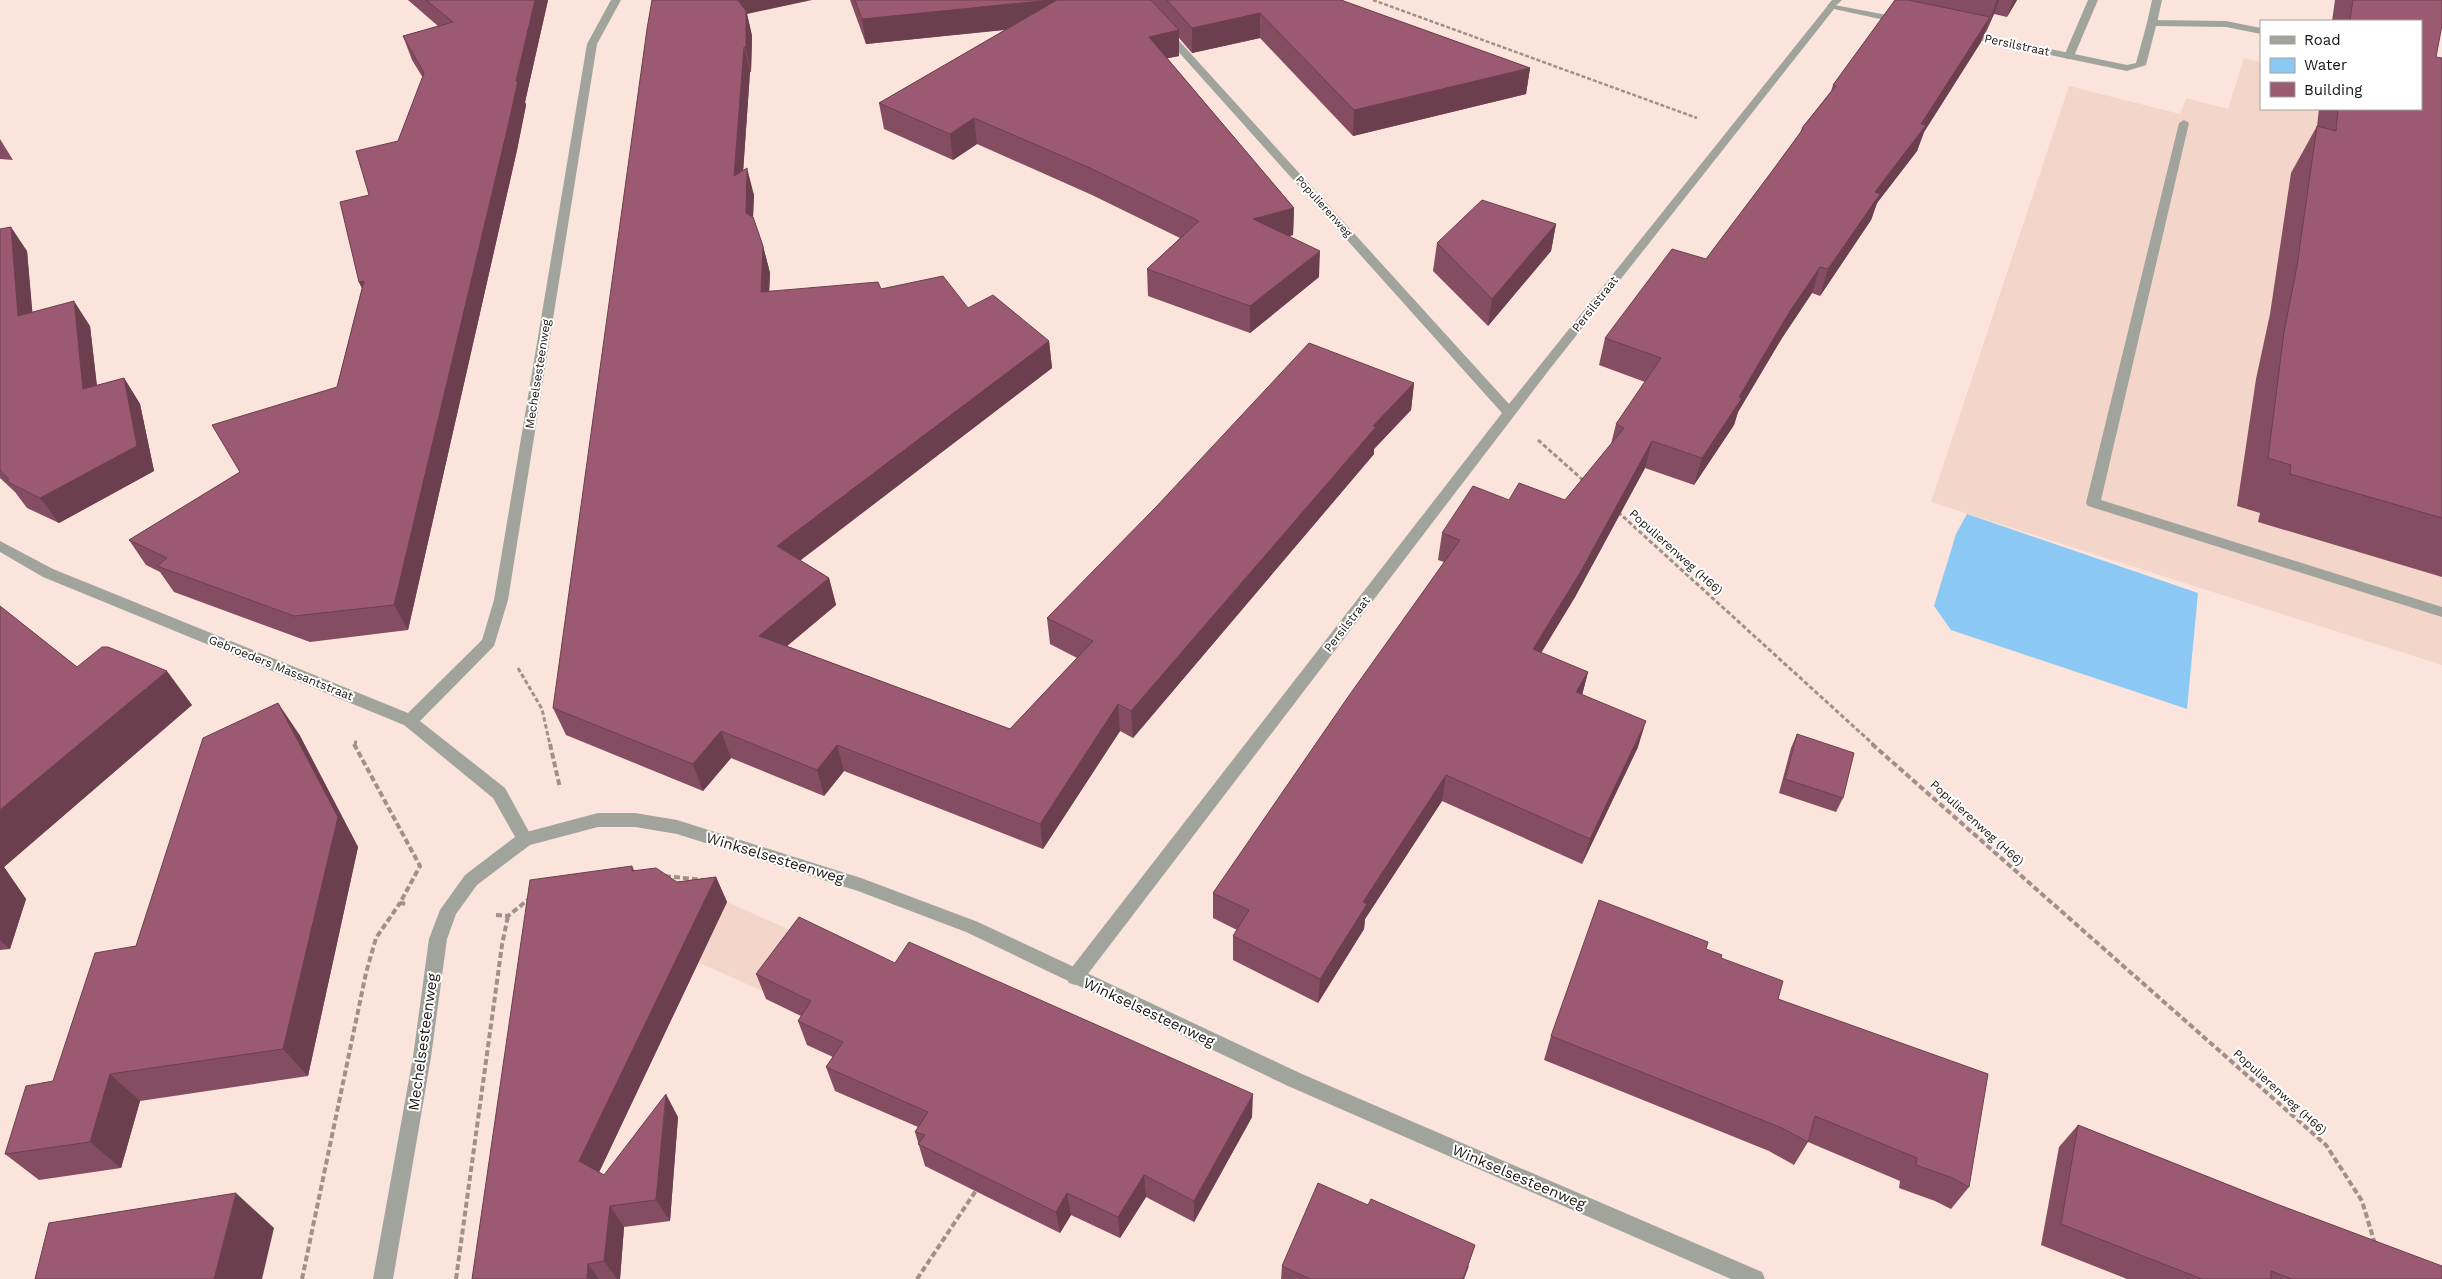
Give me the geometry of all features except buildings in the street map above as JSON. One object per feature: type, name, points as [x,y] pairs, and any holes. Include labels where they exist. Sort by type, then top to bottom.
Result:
[{"type":"street","name":"Mechelsesteenweg","points":[[410,721],[489,642],[501,600],[592,44],[616,0]]},
{"type":"street","name":"Populierenweg","points":[[1137,0],[1510,413]]},
{"type":"street","points":[[2069,56],[2092,0]]},
{"type":"street","points":[[2157,0],[2152,23],[2226,24],[2260,31]]},
{"type":"street","name":"Persilstraat","points":[[1076,977],[1510,413],[1731,130],[1835,3],[1918,24]]},
{"type":"street","name":"Persilstraat","points":[[1955,32],[2127,68],[2141,65],[2152,23]]},
{"type":"street","points":[[2184,123],[2093,503],[2442,612]]},
{"type":"street","name":"Gebroeders Massantstraat","points":[[0,546],[48,572],[410,721],[499,793],[525,838]]},
{"type":"street","name":"Winkselsesteenweg","points":[[525,838],[598,820],[635,820],[677,827],[861,885],[972,927],[1295,1080],[1755,1279]]},
{"type":"street","name":"Mechelsesteenweg","points":[[383,1279],[422,1057],[438,939],[449,910],[471,880],[525,838]]},
{"type":"path","points":[[1373,0],[1731,130]]},
{"type":"path","points":[[1510,413],[1590,486]]},
{"type":"path","name":"Populierenweg (H66)","points":[[1612,506],[1841,716],[2326,1145],[2362,1201],[2376,1249]]},
{"type":"path","points":[[489,642],[518,666],[542,709],[560,786],[556,830]]},
{"type":"path","points":[[376,708],[354,744],[420,866]]},
{"type":"path","points":[[660,876],[708,880]]},
{"type":"path","points":[[302,1279],[366,973],[376,938],[400,903]]},
{"type":"path","points":[[456,1279],[502,944],[508,916]]},
{"type":"path","points":[[917,1279],[983,1181]]},
{"type":"shaded area","points":[[2244,58],[2260,62],[2260,110],[2422,110],[2442,101],[2442,665],[1931,502],[2069,86],[2180,114],[2186,98],[2228,109]]},
{"type":"shaded area","points":[[727,902],[810,939],[769,994],[698,962]]},
{"type":"water","points":[[1967,514],[2198,593],[2187,709],[1951,630],[1934,606],[1956,534]]}]
